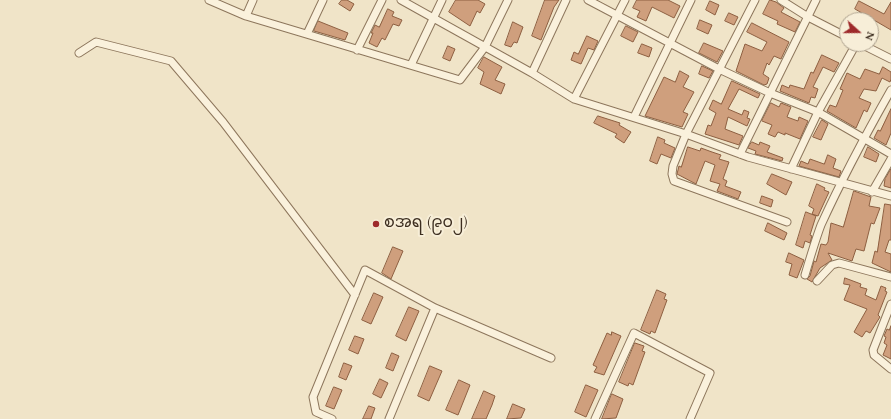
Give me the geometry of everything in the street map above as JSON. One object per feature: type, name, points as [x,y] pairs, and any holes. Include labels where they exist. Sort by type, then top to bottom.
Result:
[{"type":"street","points":[[209,0],[246,16],[460,80],[485,48],[508,0]]},
{"type":"street","points":[[246,16],[253,0]]},
{"type":"street","points":[[306,34],[323,0]]},
{"type":"street","points":[[357,50],[382,0]]},
{"type":"street","points":[[401,0],[532,73],[574,99],[686,134],[740,154],[872,192],[891,196]]},
{"type":"street","points":[[410,65],[442,0]]},
{"type":"street","points":[[532,73],[566,0]]},
{"type":"street","points":[[588,0],[719,69],[770,93],[818,112],[891,154]]},
{"type":"street","points":[[574,99],[625,0]]},
{"type":"street","points":[[634,117],[669,42],[691,0]]},
{"type":"street","points":[[755,0],[686,134],[673,166],[672,174],[674,181],[787,222]]},
{"type":"street","points":[[780,0],[808,17],[839,33]]},
{"type":"street","points":[[740,154],[816,0]]},
{"type":"street","points":[[79,53],[96,42],[171,61],[223,122],[355,294]]},
{"type":"street","points":[[791,169],[818,112],[852,52]]},
{"type":"street","points":[[877,52],[891,59]]},
{"type":"street","points":[[805,275],[821,227],[841,183],[863,138],[891,90]]},
{"type":"street","points":[[872,192],[891,159]]},
{"type":"street","points":[[817,281],[832,265],[839,263],[891,277]]},
{"type":"street","points":[[332,419],[316,412],[313,397],[365,270],[435,308],[551,358]]},
{"type":"street","points":[[891,304],[873,350],[874,355],[891,370]]},
{"type":"street","points":[[389,419],[435,308]]},
{"type":"street","points":[[595,419],[634,333],[710,373],[690,419]]},
{"type":"building","points":[[342,0],[347,0],[354,4],[350,11],[339,4]]},
{"type":"building","points":[[456,0],[478,0],[485,4],[480,13],[477,11],[470,26],[449,12]]},
{"type":"building","points":[[545,0],[559,0],[554,7],[541,40],[532,36]]},
{"type":"building","points":[[637,0],[668,0],[680,6],[674,18],[652,7],[646,21],[637,17],[640,11],[633,8]]},
{"type":"building","points":[[770,0],[776,2],[784,8],[781,12],[800,22],[795,32],[777,24],[778,21],[763,14]]},
{"type":"building","points":[[710,1],[719,5],[715,15],[706,10]]},
{"type":"building","points":[[859,1],[884,14],[891,2],[891,30],[879,23],[879,12],[860,12],[855,9]]},
{"type":"building","points":[[388,9],[394,12],[392,16],[402,20],[399,26],[393,24],[385,40],[382,38],[377,47],[369,43],[373,33],[371,33],[375,25],[379,27]]},
{"type":"building","points":[[729,13],[738,17],[734,25],[725,21]]},
{"type":"building","points":[[700,20],[712,25],[708,34],[697,29]]},
{"type":"building","points":[[318,21],[348,33],[345,40],[314,31]]},
{"type":"building","points":[[513,22],[523,27],[517,43],[514,42],[511,47],[505,45]]},
{"type":"building","points":[[752,23],[789,42],[781,59],[774,56],[769,65],[767,63],[763,74],[769,78],[767,84],[764,85],[736,71],[745,44],[762,51],[767,42],[747,32]]},
{"type":"building","points":[[626,26],[638,32],[633,42],[621,36]]},
{"type":"building","points":[[587,36],[598,41],[594,50],[588,48],[581,64],[571,60],[574,52],[578,54]]},
{"type":"building","points":[[704,43],[723,51],[717,62],[699,53]]},
{"type":"building","points":[[642,44],[652,48],[649,57],[638,53]]},
{"type":"building","points":[[448,46],[455,49],[450,61],[443,58]]},
{"type":"building","points":[[822,55],[839,63],[834,72],[823,67],[813,87],[818,89],[815,98],[811,97],[809,103],[780,91],[782,85],[789,88],[790,85],[804,89],[811,72],[813,73]]},
{"type":"building","points":[[484,57],[502,67],[495,80],[505,84],[501,94],[480,84],[484,72],[478,68]]},
{"type":"building","points":[[702,66],[713,71],[709,78],[699,74]]},
{"type":"building","points":[[883,67],[891,72],[890,82],[882,78],[876,91],[864,89],[859,98],[871,103],[867,112],[864,110],[856,128],[827,111],[830,105],[836,107],[843,90],[840,89],[847,73],[860,79],[865,69],[879,74]]},
{"type":"building","points":[[680,71],[689,76],[683,87],[694,92],[683,112],[688,114],[682,127],[645,116],[664,77],[675,82]]},
{"type":"building","points":[[732,81],[760,94],[758,98],[739,89],[728,109],[742,115],[744,110],[749,112],[747,118],[750,119],[747,126],[728,117],[725,129],[743,136],[739,145],[705,134],[708,125],[711,126],[716,113],[709,109],[713,100],[721,104]]},
{"type":"building","points":[[771,103],[779,107],[781,103],[791,107],[787,117],[798,121],[799,117],[808,121],[800,139],[785,133],[785,135],[778,132],[775,137],[768,134],[772,125],[762,121]]},
{"type":"building","points":[[891,109],[891,133],[886,145],[874,138],[878,130],[880,131]]},
{"type":"building","points":[[598,116],[620,123],[619,125],[631,132],[624,143],[615,137],[617,134],[594,123]]},
{"type":"building","points":[[822,120],[828,124],[821,140],[813,137]]},
{"type":"building","points":[[658,137],[665,140],[664,143],[675,148],[671,158],[661,154],[657,164],[650,161]]},
{"type":"building","points":[[752,142],[759,145],[760,142],[770,146],[767,152],[783,158],[782,161],[755,154],[756,151],[748,148]]},
{"type":"building","points":[[688,147],[700,151],[701,148],[721,155],[719,159],[729,162],[723,179],[727,181],[725,186],[741,192],[738,199],[717,191],[720,184],[710,181],[715,165],[705,161],[696,184],[677,174]]},
{"type":"building","points":[[868,147],[879,154],[876,162],[864,157]]},
{"type":"building","points":[[828,155],[836,159],[833,168],[841,171],[839,177],[799,166],[801,161],[808,164],[810,159],[824,164]]},
{"type":"building","points":[[891,169],[891,188],[884,186],[885,179]]},
{"type":"building","points":[[772,174],[792,182],[786,195],[767,184]]},
{"type":"building","points":[[817,184],[829,192],[818,216],[812,214],[814,209],[809,206]]},
{"type":"building","points":[[854,191],[871,197],[869,206],[880,208],[874,224],[871,223],[864,251],[856,249],[852,261],[828,253],[832,260],[820,268],[812,282],[807,279],[810,276],[814,261],[816,262],[821,244],[826,245],[828,242],[831,223],[843,227]]},
{"type":"building","points":[[762,196],[773,200],[771,207],[760,203]]},
{"type":"building","points":[[885,204],[891,205],[891,240],[889,240],[885,252],[891,254],[891,272],[872,263],[875,251],[877,252]]},
{"type":"building","points":[[806,212],[816,216],[810,235],[812,236],[810,243],[805,241],[803,248],[796,245]]},
{"type":"building","points":[[768,223],[787,233],[784,240],[765,231]]},
{"type":"building","points":[[393,247],[403,251],[391,279],[382,273]]},
{"type":"building","points":[[789,253],[804,260],[797,278],[789,275],[792,264],[786,262]]},
{"type":"building","points":[[845,278],[861,284],[860,287],[867,289],[865,295],[876,300],[881,286],[886,288],[885,291],[887,292],[878,315],[880,317],[870,333],[866,331],[862,337],[854,332],[867,309],[844,300],[850,285],[844,284]]},
{"type":"building","points":[[657,290],[666,294],[664,299],[667,300],[655,333],[651,331],[650,334],[641,330]]},
{"type":"building","points":[[374,293],[383,297],[371,324],[362,320]]},
{"type":"building","points":[[409,307],[419,311],[406,341],[396,336]]},
{"type":"building","points":[[891,326],[891,359],[883,355],[887,345],[884,343],[886,337],[884,336],[887,329],[889,330]]},
{"type":"building","points":[[612,332],[621,336],[604,375],[594,372],[597,367],[593,365],[607,333],[611,335]]},
{"type":"building","points":[[355,336],[364,339],[358,354],[349,350]]},
{"type":"building","points":[[635,343],[644,346],[642,351],[645,352],[633,385],[629,383],[628,386],[619,382]]},
{"type":"building","points":[[392,353],[399,356],[393,371],[386,368]]},
{"type":"building","points":[[344,363],[352,366],[346,380],[339,377]]},
{"type":"building","points":[[430,366],[442,371],[429,401],[418,396]]},
{"type":"building","points":[[380,379],[388,383],[381,398],[373,394]]},
{"type":"building","points":[[459,380],[470,385],[458,415],[446,410]]},
{"type":"building","points":[[586,385],[598,390],[586,417],[575,412]]},
{"type":"building","points":[[334,387],[342,390],[334,409],[326,406]]},
{"type":"building","points":[[484,391],[495,396],[486,419],[472,419]]},
{"type":"building","points":[[612,394],[623,399],[616,418],[602,419]]},
{"type":"building","points":[[513,404],[525,409],[521,418],[507,419]]},
{"type":"building","points":[[369,406],[375,408],[371,419],[363,419]]},
{"type":"place","name":"စအရ (၉၀၂)","points":[[376,224]]}]
